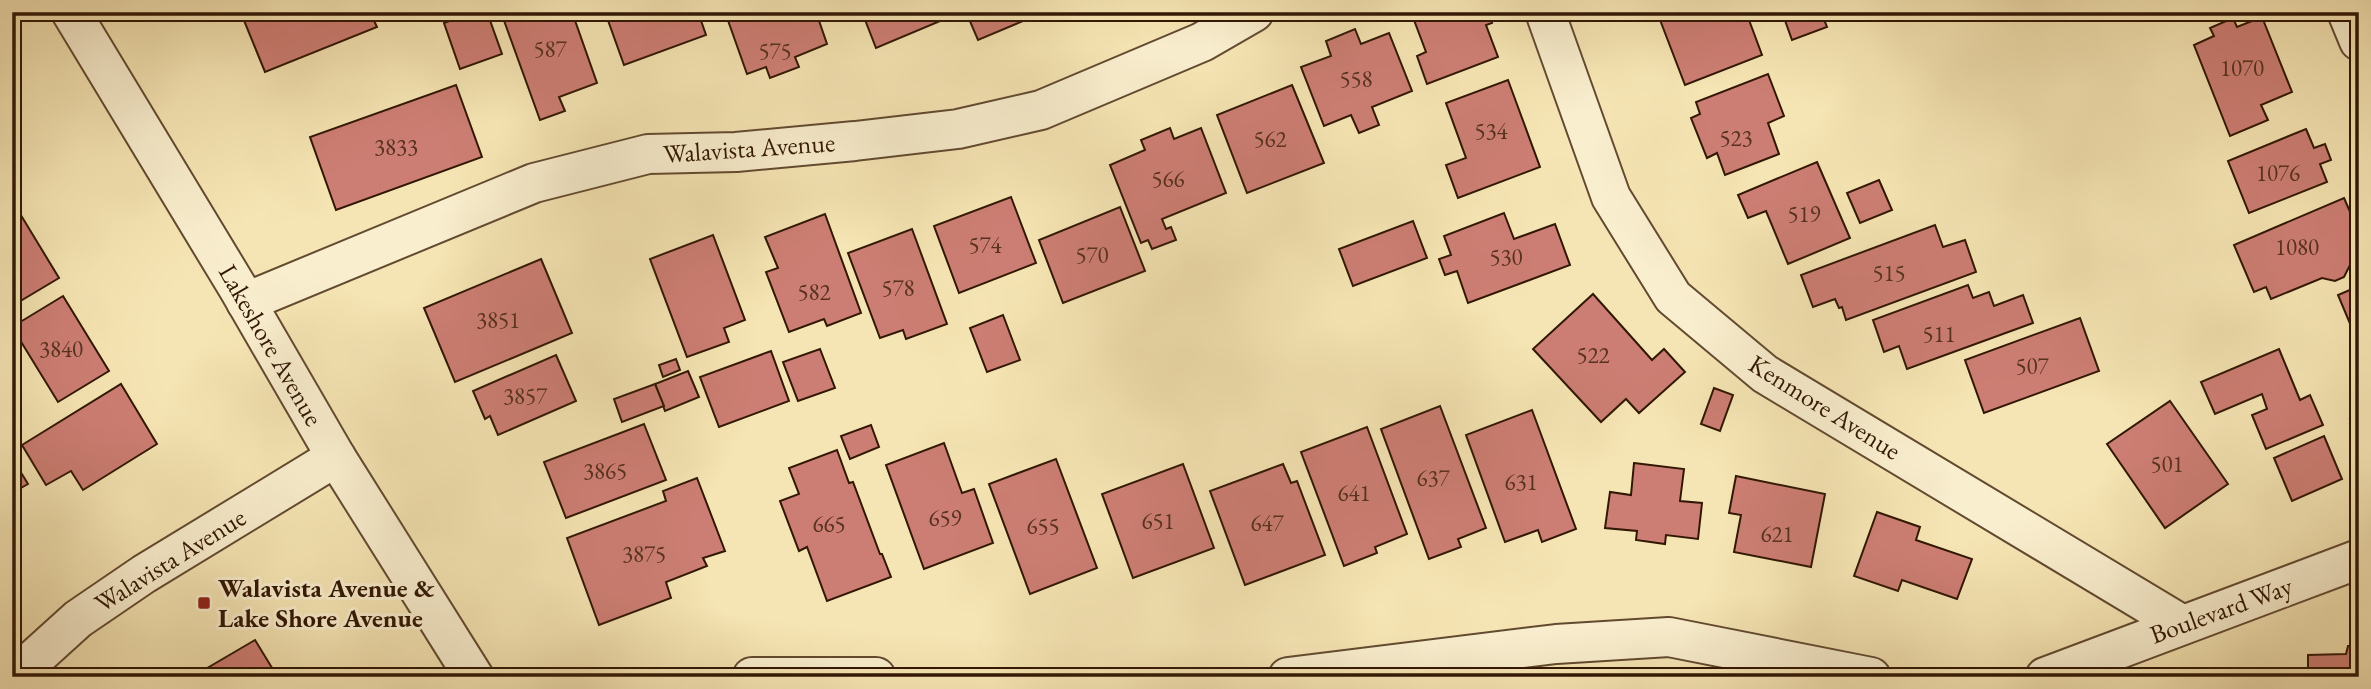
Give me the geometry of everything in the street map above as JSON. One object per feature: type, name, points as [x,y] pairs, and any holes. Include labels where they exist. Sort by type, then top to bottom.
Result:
[{"type":"street","name":"Lakeshore Avenue","points":[[71,12],[336,457],[474,677]]},
{"type":"street","name":"Walavista Avenue","points":[[246,302],[534,183],[648,154],[736,152],[855,141],[958,129],[1041,110],[1202,42],[1254,12]]},
{"type":"street","name":"Kenmore Avenue","points":[[1545,12],[1611,197],[1673,297],[1765,374],[2181,624]]},
{"type":"street","points":[[2347,12],[2359,41]]},
{"type":"street","name":"Walavista Avenue","points":[[14,677],[89,611],[336,457]]},
{"type":"street","name":"Boulevard Way","points":[[2045,677],[2359,559]]},
{"type":"street","points":[[1288,677],[1556,644],[1669,637],[1871,677]]},
{"type":"street","points":[[752,677],[876,677]]},
{"type":"building","points":[[258,12],[370,12],[377,27],[265,72],[243,18]]},
{"type":"building","points":[[473,12],[487,12],[502,54],[460,69],[444,23]]},
{"type":"building","points":[[509,12],[572,12],[597,83],[559,97],[565,111],[540,120],[502,15]]},
{"type":"building","points":[[605,12],[698,12],[706,35],[624,65]]},
{"type":"building","points":[[725,12],[816,12],[827,44],[795,57],[799,67],[770,78],[766,67],[747,74]]},
{"type":"building","points":[[862,12],[942,12],[945,19],[876,48]]},
{"type":"building","points":[[966,12],[1042,12],[1042,13],[978,40]]},
{"type":"building","points":[[1411,12],[1488,12],[1492,23],[1486,25],[1498,57],[1427,84],[1417,56],[1426,52]]},
{"type":"building","points":[[1657,12],[1746,12],[1762,55],[1685,85]]},
{"type":"building","points":[[1782,12],[1821,12],[1827,27],[1792,40]]},
{"type":"building","points":[[2262,17],[2292,92],[2261,105],[2268,120],[2230,136],[2194,45],[2214,36],[2210,28],[2233,18],[2237,27]]},
{"type":"building","points":[[1355,29],[1361,44],[1389,33],[1412,91],[1372,107],[1379,125],[1359,133],[1351,115],[1324,126],[1301,67],[1331,56],[1326,41]]},
{"type":"building","points":[[1768,74],[1784,116],[1768,123],[1779,154],[1725,175],[1717,153],[1707,158],[1691,118],[1700,114],[1696,102]]},
{"type":"building","points":[[1508,80],[1540,167],[1458,198],[1446,165],[1466,158],[1446,103]]},
{"type":"building","points":[[456,85],[482,157],[336,210],[310,137]]},
{"type":"building","points":[[1292,85],[1324,163],[1247,193],[1217,115]]},
{"type":"building","points":[[1170,128],[1174,139],[1201,128],[1226,193],[1162,219],[1166,229],[1171,227],[1176,240],[1152,249],[1148,240],[1141,243],[1110,165],[1145,150],[1141,140]]},
{"type":"building","points":[[2306,129],[2314,148],[2325,144],[2331,160],[2320,164],[2327,182],[2249,213],[2228,161]]},
{"type":"building","points":[[1817,162],[1850,238],[1788,264],[1766,211],[1748,218],[1738,195]]},
{"type":"building","points":[[1879,180],[1892,210],[1860,223],[1847,193]]},
{"type":"building","points":[[1011,197],[1036,263],[959,293],[934,226]]},
{"type":"building","points":[[2344,198],[2358,230],[2352,233],[2359,250],[2359,261],[2350,265],[2344,277],[2335,281],[2322,278],[2271,299],[2266,287],[2254,292],[2234,245]]},
{"type":"building","points":[[1120,207],[1145,271],[1063,303],[1039,240]]},
{"type":"building","points":[[19,212],[59,278],[12,306],[12,216]]},
{"type":"building","points":[[1504,213],[1514,239],[1555,224],[1570,265],[1468,303],[1457,271],[1445,275],[1439,259],[1451,255],[1444,236]]},
{"type":"building","points":[[825,214],[861,313],[827,326],[824,319],[789,332],[766,272],[778,268],[765,237]]},
{"type":"building","points":[[1413,221],[1427,258],[1353,286],[1339,249]]},
{"type":"building","points":[[1935,225],[1943,247],[1965,240],[1976,272],[1846,320],[1842,307],[1839,308],[1835,299],[1813,307],[1801,275]]},
{"type":"building","points":[[912,229],[947,324],[906,339],[903,330],[880,338],[848,253]]},
{"type":"building","points":[[713,235],[745,320],[724,328],[729,342],[687,357],[650,259]]},
{"type":"building","points":[[541,259],[572,333],[455,382],[424,308]]},
{"type":"building","points":[[1968,285],[1973,298],[1989,292],[1994,306],[2023,295],[2033,323],[1907,369],[1899,346],[1884,352],[1873,320]]},
{"type":"building","points":[[2359,286],[2359,345],[2338,295]]},
{"type":"building","points":[[1593,294],[1652,360],[1664,349],[1685,372],[1639,413],[1626,399],[1601,422],[1533,349]]},
{"type":"building","points":[[63,296],[109,371],[58,402],[12,327]]},
{"type":"building","points":[[1003,315],[1020,360],[987,372],[970,328]]},
{"type":"building","points":[[2080,318],[2099,371],[1984,413],[1965,360]]},
{"type":"building","points":[[820,349],[835,388],[798,401],[783,362]]},
{"type":"building","points":[[2279,349],[2300,400],[2310,395],[2323,425],[2266,449],[2252,415],[2267,409],[2262,394],[2215,414],[2201,382]]},
{"type":"building","points":[[2359,350],[2359,371],[2351,353]]},
{"type":"building","points":[[771,351],[789,401],[719,427],[700,377]]},
{"type":"building","points":[[556,355],[576,401],[498,435],[490,416],[485,419],[473,391]]},
{"type":"building","points":[[676,359],[680,370],[663,377],[659,365]]},
{"type":"building","points":[[688,371],[699,397],[665,411],[655,384]]},
{"type":"building","points":[[121,384],[157,444],[83,490],[71,471],[46,485],[22,445]]},
{"type":"building","points":[[655,384],[664,406],[622,422],[614,399]]},
{"type":"building","points":[[1714,388],[1733,395],[1720,431],[1701,424]]},
{"type":"building","points":[[2170,401],[2228,484],[2165,528],[2107,444]]},
{"type":"building","points":[[1440,406],[1486,528],[1458,539],[1461,547],[1429,559],[1381,429]]},
{"type":"building","points":[[1532,410],[1576,529],[1542,542],[1538,530],[1505,542],[1466,435]]},
{"type":"building","points":[[2359,415],[2359,440],[2350,419]]},
{"type":"building","points":[[644,424],[666,480],[566,518],[544,462]]},
{"type":"building","points":[[871,425],[879,447],[850,459],[841,436]]},
{"type":"building","points":[[1367,427],[1407,534],[1375,547],[1377,553],[1344,566],[1301,452]]},
{"type":"building","points":[[2324,436],[2342,479],[2292,501],[2274,458]]},
{"type":"building","points":[[944,443],[962,493],[974,489],[993,543],[924,569],[886,465]]},
{"type":"building","points":[[837,450],[849,483],[853,482],[891,577],[827,601],[807,547],[799,551],[780,501],[799,494],[789,468]]},
{"type":"building","points":[[12,458],[28,484],[12,493]]},
{"type":"building","points":[[1056,459],[1097,568],[1030,594],[989,484]]},
{"type":"building","points":[[1634,463],[1684,469],[1680,501],[1702,503],[1698,539],[1666,535],[1665,544],[1636,540],[1637,531],[1605,528],[1610,492],[1631,495]]},
{"type":"building","points":[[1183,464],[1214,548],[1133,578],[1102,494]]},
{"type":"building","points":[[1283,464],[1291,483],[1297,481],[1325,555],[1245,585],[1210,491]]},
{"type":"building","points":[[1736,476],[1825,494],[1811,567],[1734,552],[1741,515],[1729,513]]},
{"type":"building","points":[[697,478],[725,551],[703,558],[707,566],[666,582],[671,598],[599,625],[567,538],[666,501],[663,491]]},
{"type":"building","points":[[1877,512],[1920,527],[1916,540],[1972,559],[1957,599],[1902,580],[1898,591],[1854,576]]},
{"type":"building","points":[[255,640],[277,676],[289,669],[294,677],[192,677]]},
{"type":"building","points":[[2348,646],[2359,646],[2359,677],[2308,677],[2308,655],[2346,654]]},
{"type":"place","name":"Walavista Avenue & Lake Shore Avenue","points":[[204,603]]}]
